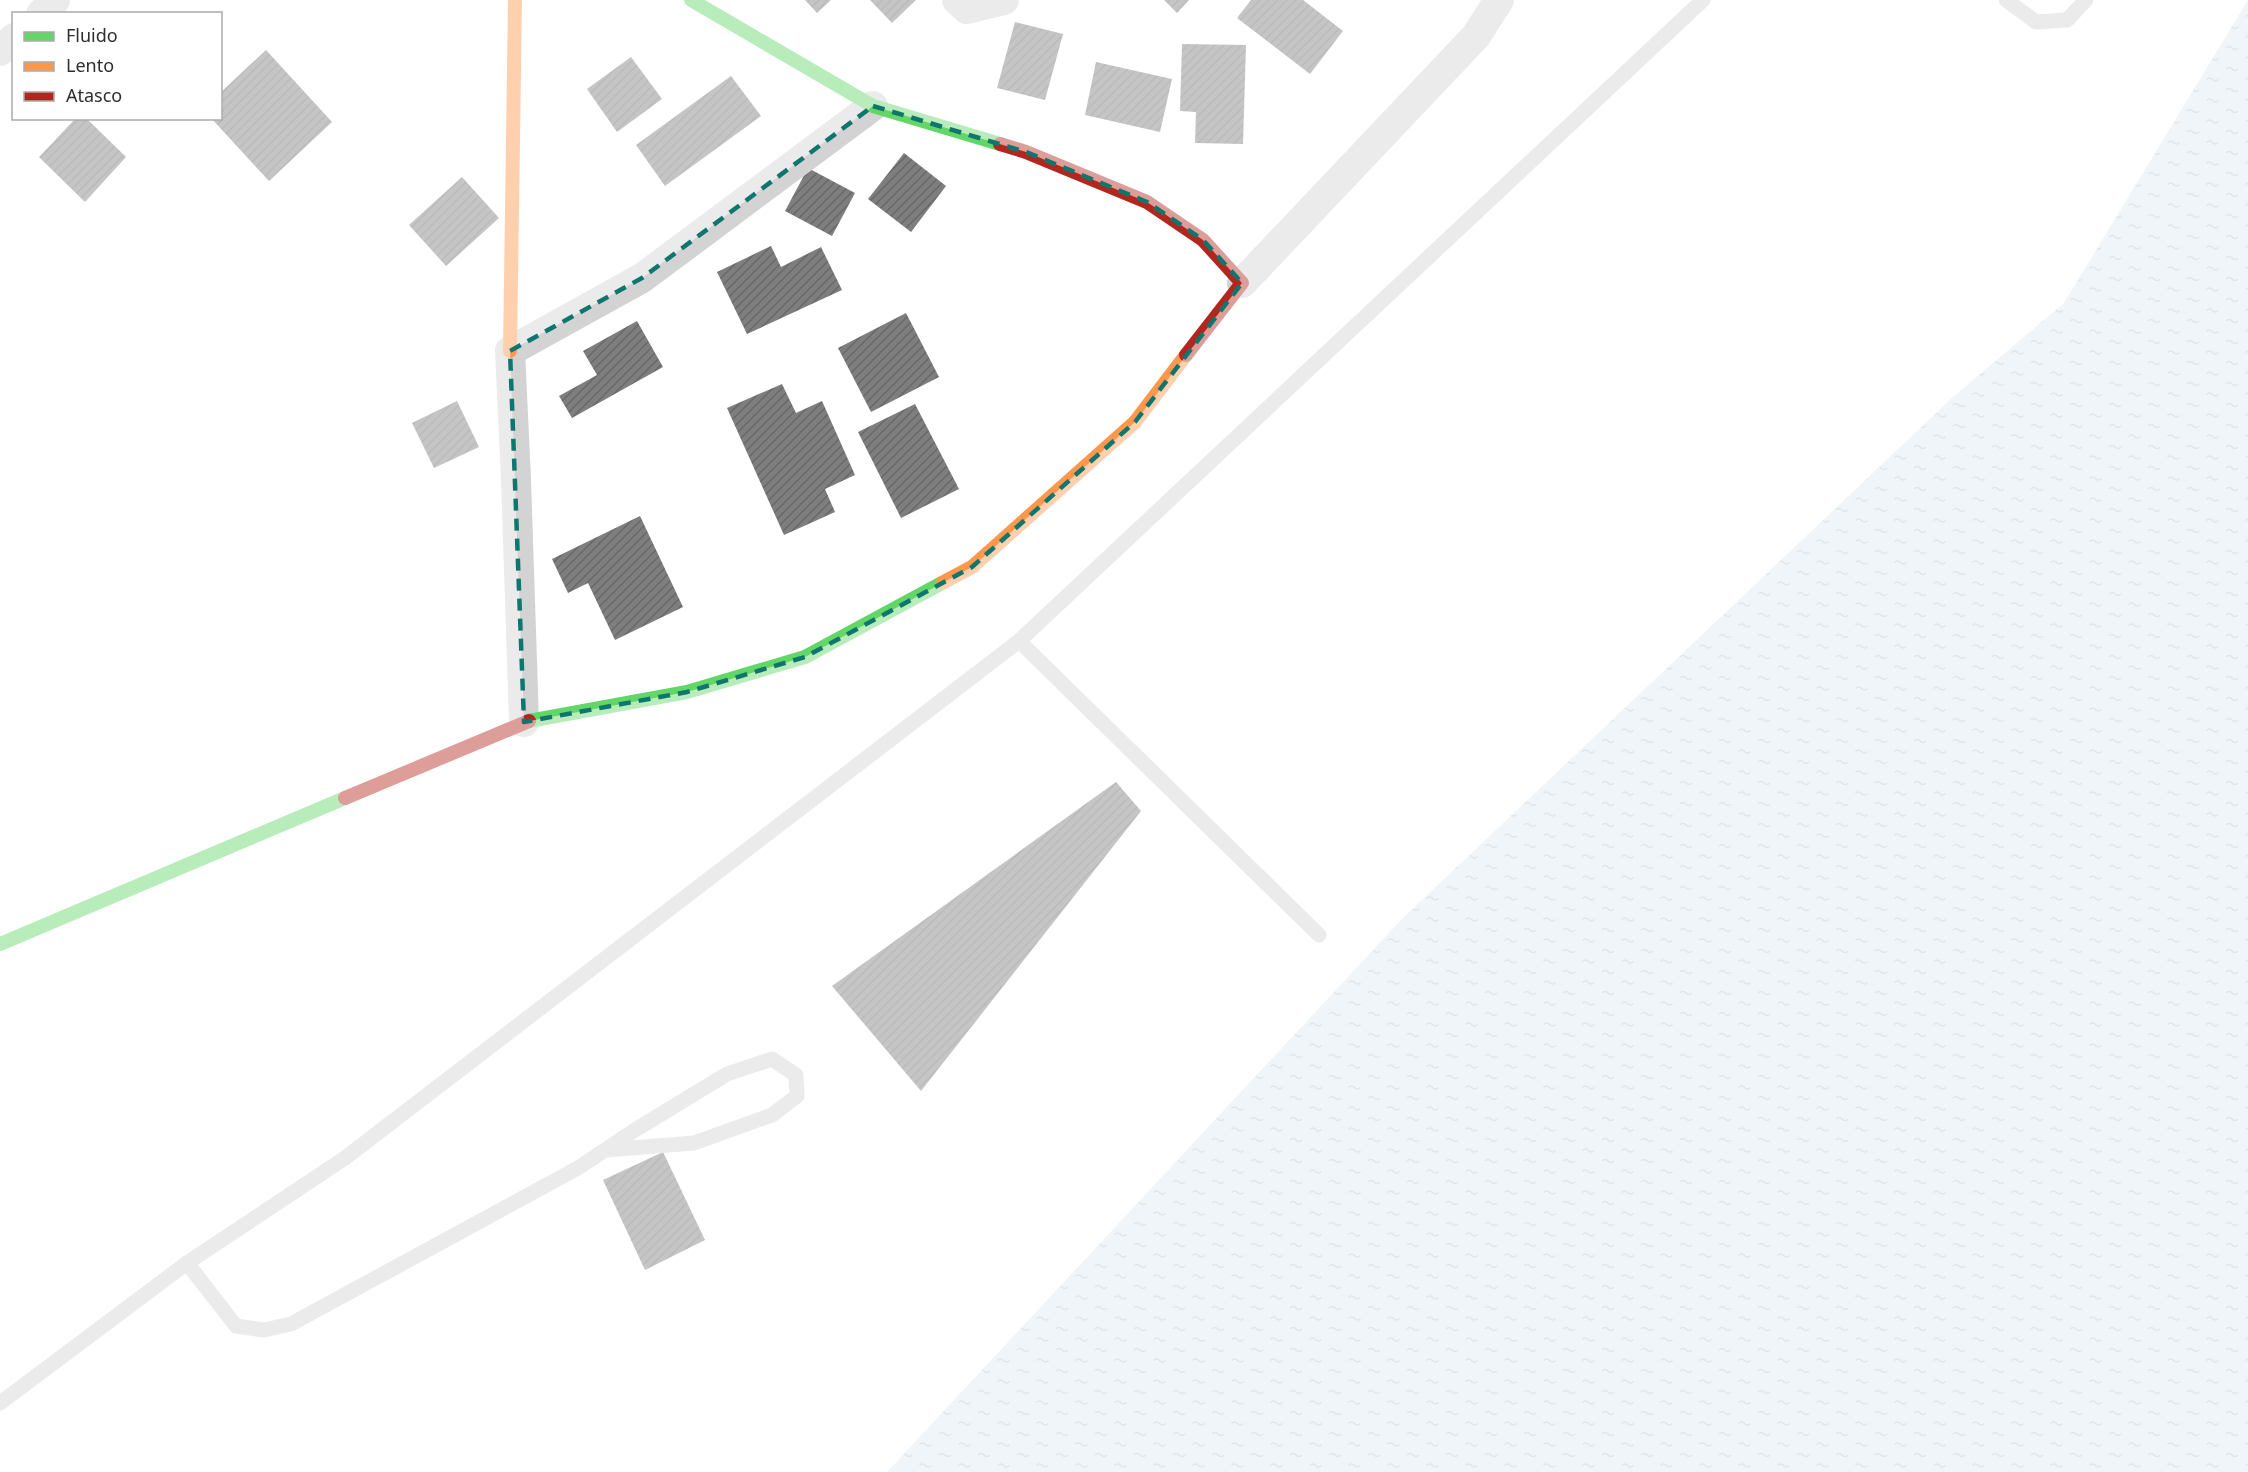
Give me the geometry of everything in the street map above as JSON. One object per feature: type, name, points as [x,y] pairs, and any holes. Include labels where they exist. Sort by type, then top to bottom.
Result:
[{"type":"street","points":[[43,12],[55,0]]},
{"type":"street","points":[[515,0],[510,351],[524,722]]},
{"type":"street","points":[[691,0],[873,106],[1026,152],[1147,202],[1203,240],[1242,283]]},
{"type":"street","points":[[957,0],[967,9],[1004,0]]},
{"type":"street","points":[[0,944],[524,722],[687,692],[805,657],[972,567],[1135,422],[1242,283],[1476,36],[1499,0]]},
{"type":"street","points":[[0,51],[12,40]]},
{"type":"street","points":[[510,351],[642,278],[873,106]]},
{"type":"lane","points":[[0,1403],[187,1263],[345,1158],[1019,641],[1703,0]]},
{"type":"lane","points":[[2006,0],[2036,22],[2067,20],[2086,0]]},
{"type":"lane","points":[[1019,641],[1319,935]]},
{"type":"lane","points":[[187,1263],[236,1326],[264,1330],[291,1324],[578,1168],[606,1150],[727,1074],[772,1059],[796,1075],[797,1096],[772,1115],[694,1143],[606,1150]]},
{"type":"highlighted area","points":[[873,106],[1026,152],[1147,202],[1203,240],[1242,283],[1135,422],[972,567],[805,657],[687,692],[524,722],[510,351],[642,278]]},
{"type":"water","points":[[2248,0],[2248,1472],[887,1472],[1402,919],[1953,397],[2064,303]]},
{"type":"building","points":[[805,0],[831,0],[817,13]]},
{"type":"building","points":[[870,0],[916,0],[892,23]]},
{"type":"building","points":[[1164,0],[1189,0],[1177,13]]},
{"type":"building","points":[[1251,0],[1303,0],[1343,31],[1310,74],[1237,18]]},
{"type":"building","points":[[1015,22],[1063,34],[1045,100],[997,88]]},
{"type":"building","points":[[1182,44],[1246,45],[1243,144],[1195,143],[1196,112],[1180,111]]},
{"type":"building","points":[[266,50],[332,122],[269,181],[213,120],[222,120],[222,91]]},
{"type":"building","points":[[631,57],[662,99],[617,132],[587,89]]},
{"type":"building","points":[[1096,62],[1172,79],[1160,132],[1085,115]]},
{"type":"building","points":[[731,76],[761,116],[665,186],[636,145]]},
{"type":"building","points":[[74,120],[88,120],[126,157],[85,202],[39,157]]},
{"type":"building","points":[[904,153],[946,186],[911,232],[868,199]]},
{"type":"building","points":[[808,168],[855,193],[832,236],[785,211]]},
{"type":"building","points":[[462,177],[499,218],[446,266],[409,225]]},
{"type":"building","points":[[771,246],[781,267],[821,247],[842,290],[747,334],[717,272]]},
{"type":"building","points":[[906,313],[939,377],[871,412],[838,348]]},
{"type":"building","points":[[637,321],[663,367],[572,418],[559,396],[597,375],[583,351]]},
{"type":"building","points":[[782,384],[796,413],[822,401],[855,475],[825,489],[835,512],[784,535],[727,408]]},
{"type":"building","points":[[457,401],[479,447],[434,468],[412,423]]},
{"type":"building","points":[[915,404],[959,489],[901,518],[858,432]]},
{"type":"building","points":[[640,516],[683,607],[615,640],[588,583],[568,593],[552,559]]},
{"type":"building","points":[[1116,782],[1141,811],[921,1091],[832,986]]},
{"type":"building","points":[[663,1152],[705,1240],[645,1270],[603,1180]]},
{"type":"traffic: fast","points":[[691,0],[873,106],[1000,144]]},
{"type":"traffic: fast","points":[[529,721],[687,692],[805,657],[942,583]]},
{"type":"traffic: fast","points":[[0,944],[345,798]]},
{"type":"traffic: slow","points":[[510,351],[515,0]]},
{"type":"traffic: slow","points":[[942,583],[972,567],[1135,422],[1186,355]]},
{"type":"traffic: jam","points":[[1000,144],[1026,152],[1147,202],[1203,240],[1242,283],[1186,355]]},
{"type":"traffic: jam","points":[[345,798],[529,721]]}]
